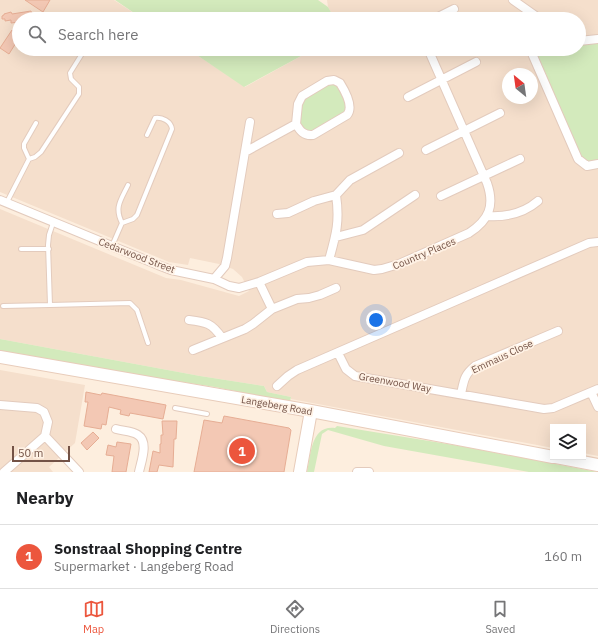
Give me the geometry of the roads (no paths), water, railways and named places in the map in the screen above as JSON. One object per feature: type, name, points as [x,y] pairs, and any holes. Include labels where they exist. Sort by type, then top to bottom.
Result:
[{"type":"main road","name":"Langeberg Road","points":[[0,357],[311,411],[550,456]]},
{"type":"main road","points":[[300,472],[311,411]]},
{"type":"main road","name":"Langeberg Road","points":[[570,460],[598,465]]},
{"type":"street","points":[[513,0],[530,12]]},
{"type":"street","points":[[447,12],[454,8]]},
{"type":"street","points":[[586,40],[598,39]]},
{"type":"street","points":[[431,56],[489,189],[491,198],[488,216],[504,216],[513,214],[528,208],[538,201]]},
{"type":"street","points":[[533,56],[578,159],[587,166],[598,164]]},
{"type":"street","points":[[408,96],[476,62]]},
{"type":"street","points":[[334,80],[340,82],[350,106],[347,115],[312,135],[301,132],[296,124],[298,104],[302,96],[327,82],[334,80]]},
{"type":"street","points":[[426,150],[500,113]]},
{"type":"street","points":[[214,279],[225,266],[228,258],[250,122]]},
{"type":"street","points":[[245,152],[296,124]]},
{"type":"street","points":[[277,214],[288,213],[317,200],[336,195],[350,180],[400,153]]},
{"type":"street","points":[[441,196],[520,159]]},
{"type":"street","points":[[329,260],[336,237],[338,214],[336,195]]},
{"type":"street","points":[[336,237],[368,227],[415,195]]},
{"type":"street","name":"Cedarwood Street","points":[[3,201],[171,270],[214,279],[229,286],[239,288],[244,287]]},
{"type":"street","name":"Country Places","points":[[244,287],[308,262],[329,260],[374,270],[390,268],[469,233],[481,224],[488,216]]},
{"type":"street","points":[[277,386],[297,370],[589,243],[598,242]]},
{"type":"street","points":[[259,282],[272,309]]},
{"type":"street","points":[[193,350],[253,324],[272,309],[293,300],[320,295],[336,288]]},
{"type":"street","points":[[189,320],[205,322],[216,330],[222,338]]},
{"type":"street","name":"Emmaus Close","points":[[461,394],[464,377],[475,366],[558,331]]},
{"type":"street","name":"Greenwood Way","points":[[338,353],[346,369],[355,376],[544,409],[553,408],[595,390]]},
{"type":"street","points":[[595,390],[598,407]]},
{"type":"street","points":[[0,405],[30,407],[41,410],[46,416],[48,422],[45,436],[4,472]]},
{"type":"street","points":[[116,429],[136,434],[142,439],[144,446],[139,472]]},
{"type":"street","points":[[45,436],[79,472]]},
{"type":"street","points":[[357,472],[369,472]]},
{"type":"lane","points":[[3,201],[29,159],[35,157],[41,152],[79,94],[79,87],[71,78],[70,73],[80,56]]},
{"type":"lane","points":[[112,246],[122,223],[133,219],[137,215],[172,129],[171,124],[159,118],[155,118],[147,135]]},
{"type":"lane","points":[[29,159],[24,148],[24,144],[36,122]]},
{"type":"lane","points":[[122,223],[118,215],[118,209],[128,185]]},
{"type":"lane","points":[[50,304],[49,235],[54,223]]},
{"type":"lane","points":[[21,249],[49,249]]},
{"type":"lane","points":[[3,306],[130,303],[137,310],[148,343]]},
{"type":"lane","points":[[175,408],[207,414]]},
{"type":"place","name":"Sonstraal Shopping Centre","points":[[242,451]]}]
